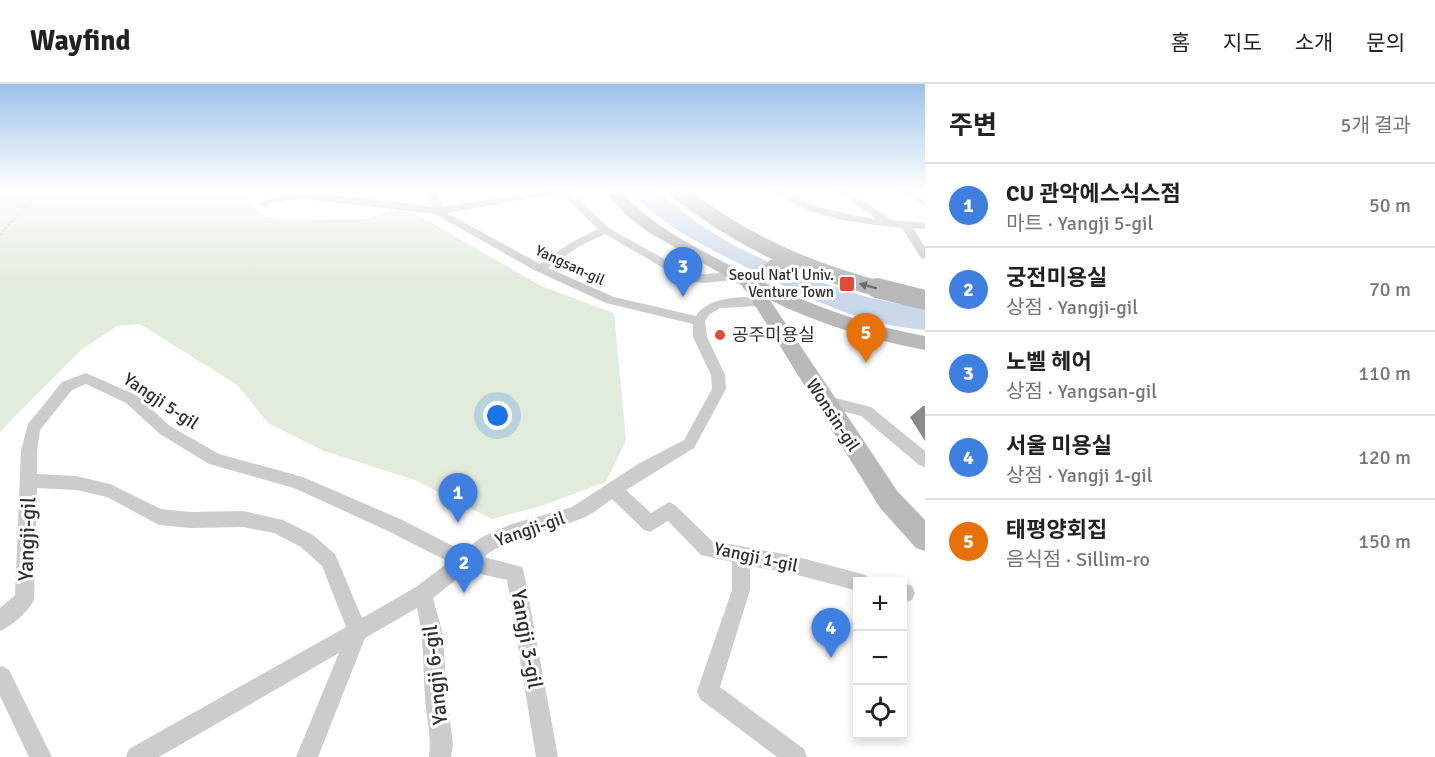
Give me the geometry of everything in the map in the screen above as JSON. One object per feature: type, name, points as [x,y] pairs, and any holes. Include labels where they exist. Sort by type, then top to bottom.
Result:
[{"type":"main road","points":[[644,221],[748,287],[837,322],[894,338],[925,343]]},
{"type":"main road","points":[[716,221],[746,240],[786,259],[841,279],[925,300]]},
{"type":"main road","points":[[748,287],[786,259]]},
{"type":"main road","name":"Wonsin-gil","points":[[748,287],[889,500],[925,539]]},
{"type":"street","name":"Yangsan-gil","points":[[457,221],[540,269],[610,300],[699,321]]},
{"type":"street","points":[[596,221],[605,230],[688,277],[748,287]]},
{"type":"street","points":[[873,221],[925,226]]},
{"type":"street","points":[[886,221],[890,224]]},
{"type":"street","points":[[906,225],[925,256]]},
{"type":"street","points":[[540,269],[574,245],[605,230]]},
{"type":"street","points":[[699,321],[705,311],[748,287]]},
{"type":"street","name":"Yangji-gil","points":[[137,757],[156,750],[423,594],[488,543],[519,530],[577,513],[644,469],[689,444],[719,389],[718,375],[700,337],[699,321]]},
{"type":"street","name":"Yangji 5-gil","points":[[29,481],[29,451],[33,428],[67,386],[86,378],[131,399],[165,430],[215,459],[297,482],[394,525],[464,561]]},
{"type":"street","points":[[824,401],[867,411],[925,460]]},
{"type":"street","points":[[29,481],[76,483],[110,491],[159,517],[243,519],[277,526],[307,541],[329,560],[358,631],[307,757]]},
{"type":"street","name":"Yangji-gil","points":[[0,621],[24,600],[29,481]]},
{"type":"street","name":"Yangji 1-gil","points":[[613,489],[650,524],[669,510],[707,549],[790,564],[853,580]]},
{"type":"street","points":[[741,555],[741,590],[708,691],[796,757]]},
{"type":"street","name":"Yangji 3-gil","points":[[464,561],[515,573],[547,757]]},
{"type":"street","name":"Yangji 6-gil","points":[[423,594],[433,635],[436,699],[442,744],[440,757]]},
{"type":"street","points":[[2,677],[41,757]]},
{"type":"path","points":[[0,235],[12,221]]},
{"type":"green space","points":[[0,221],[429,221],[541,286],[614,313],[626,440],[606,482],[541,506],[492,519],[415,480],[324,451],[268,423],[237,385],[140,324],[117,326],[82,349],[0,432]]},
{"type":"water","points":[[665,221],[695,221],[735,246],[787,271],[870,298],[925,309],[925,330],[878,322],[834,308],[716,252]]},
{"type":"place","name":"Seoul Nat'l Univ. Venture Town","points":[[847,284]]},
{"type":"place","name":"노벨 헤어","points":[[683,297]]},
{"type":"place","name":"공주미용실","points":[[720,335]]},
{"type":"place","name":"태평양회집","points":[[866,363]]},
{"type":"place","name":"CU 관악에스식스점","points":[[458,523]]},
{"type":"place","name":"궁전미용실","points":[[464,593]]},
{"type":"place","name":"서울 미용실","points":[[831,658]]}]
